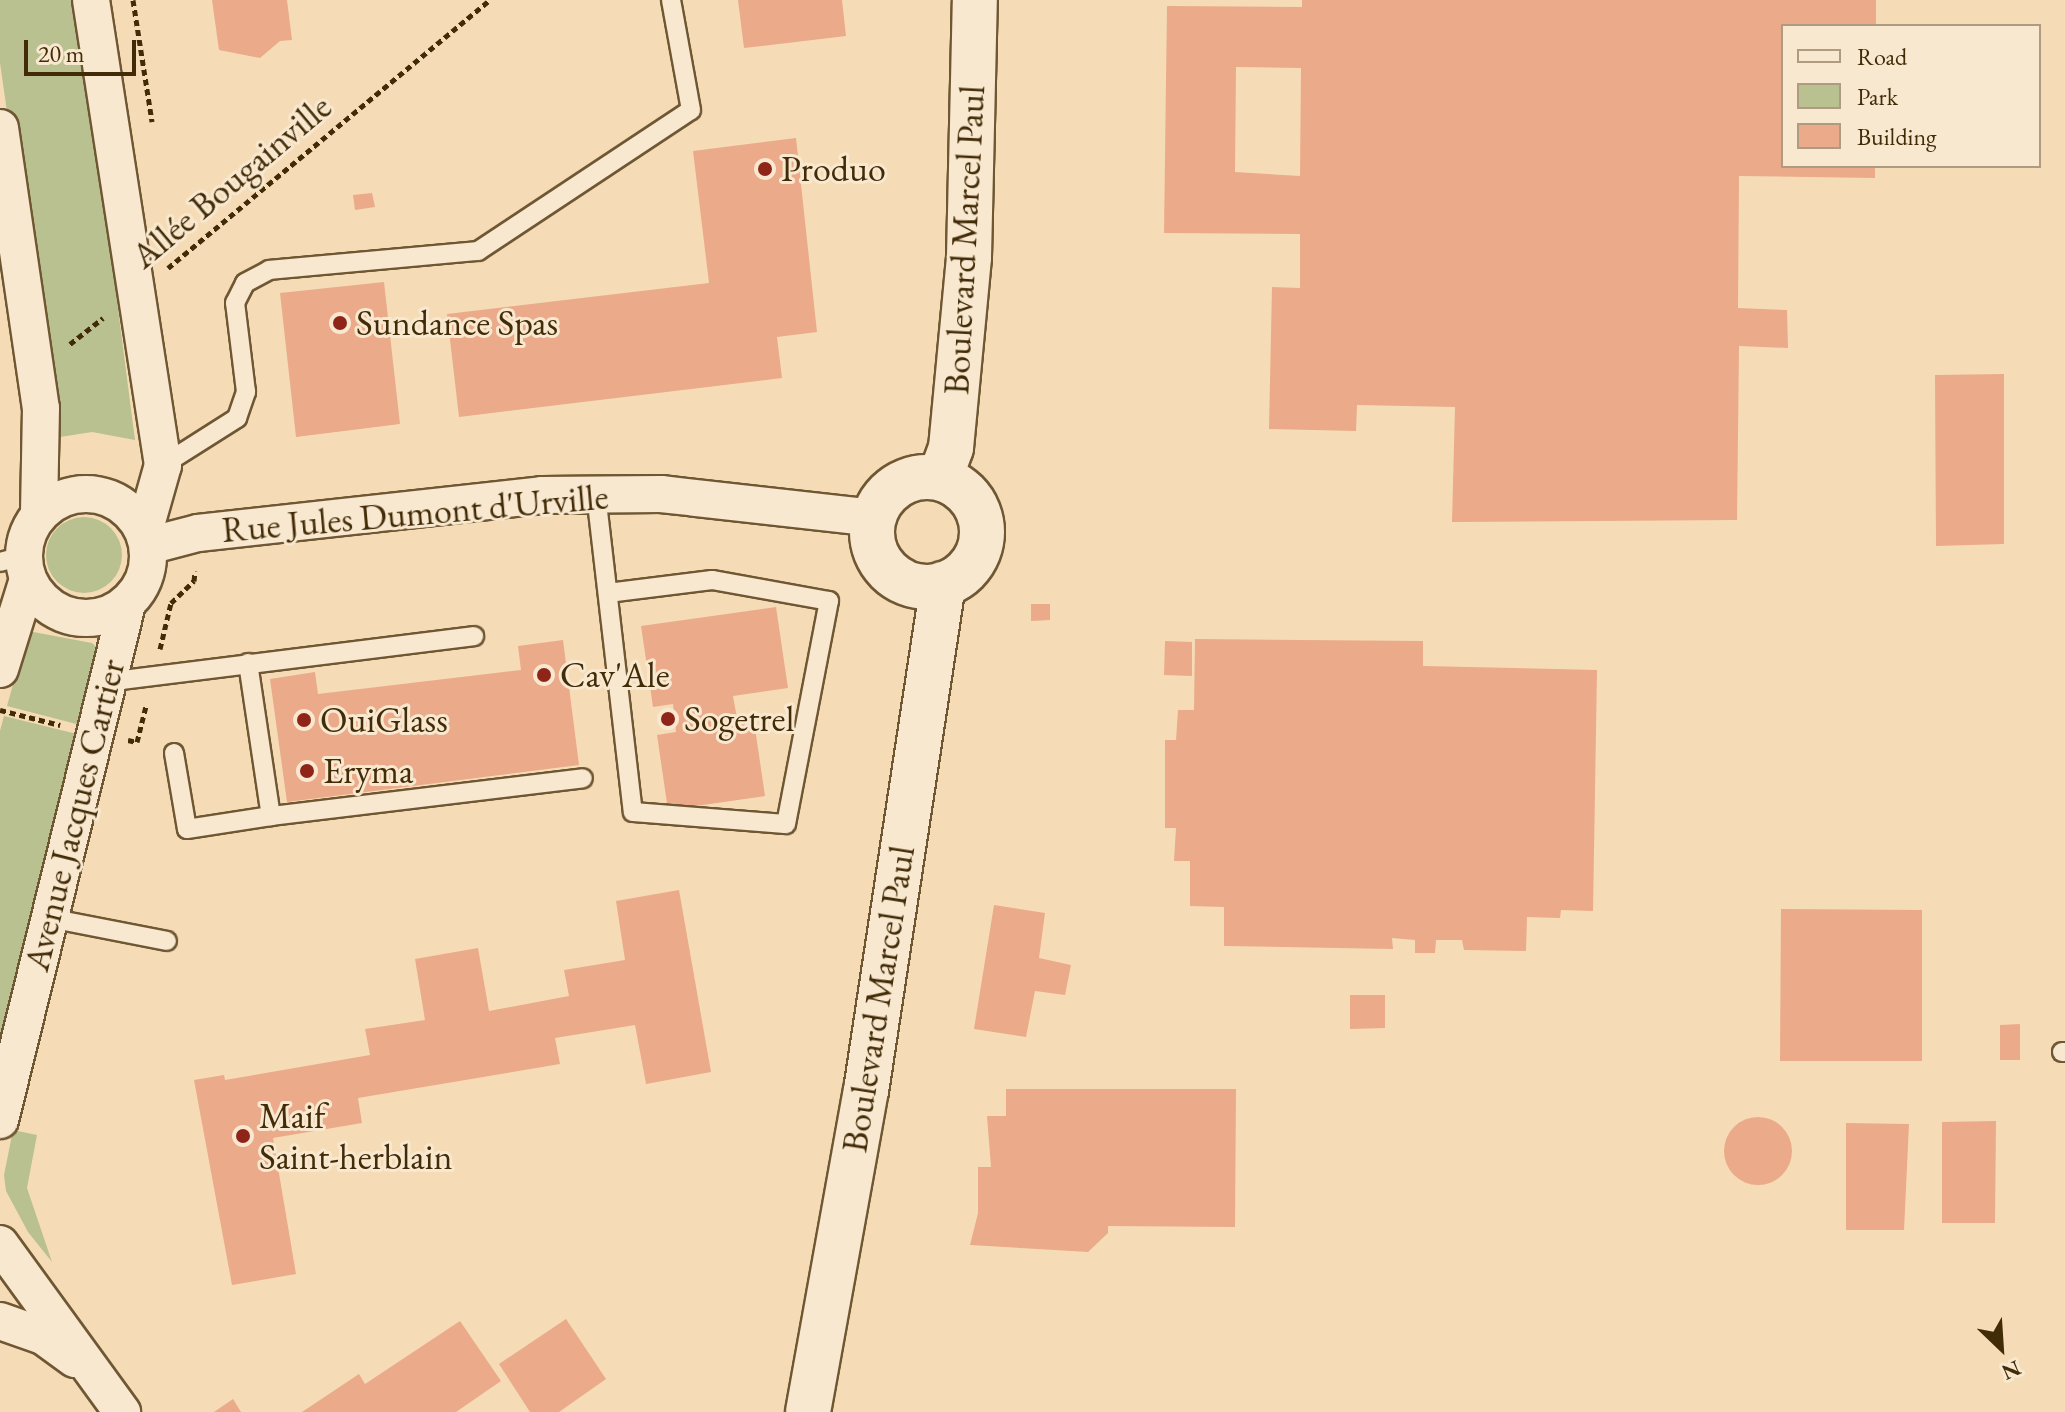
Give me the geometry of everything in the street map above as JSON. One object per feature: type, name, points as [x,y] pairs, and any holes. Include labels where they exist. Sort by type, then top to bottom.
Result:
[{"type":"street","points":[[17,566],[42,601],[78,618],[104,616],[127,604],[145,577],[146,539],[163,465],[91,0]]},
{"type":"street","name":"Boulevard Marcel Paul","points":[[940,478],[951,448],[969,257],[975,0]]},
{"type":"street","points":[[0,128],[35,370],[43,461],[39,515],[17,566],[0,669]]},
{"type":"street","points":[[940,478],[971,498],[982,529],[972,563],[943,584],[905,583],[884,567],[873,544],[874,518],[885,496],[904,482],[940,478]]},
{"type":"street","points":[[39,515],[64,497],[96,494],[125,507],[146,539]]},
{"type":"street","name":"Rue Jules Dumont d'Urville","points":[[146,539],[542,495],[661,494],[874,518]]},
{"type":"street","name":"Boulevard Marcel Paul","points":[[808,1412],[866,1091],[943,584]]},
{"type":"street","name":"Avenue Jacques Cartier","points":[[0,1120],[127,604]]},
{"type":"street","points":[[0,1244],[114,1400]]},
{"type":"street","points":[[0,1321],[65,1350],[114,1400]]},
{"type":"lane","points":[[163,465],[237,418],[246,392],[235,303],[245,283],[269,270],[478,251],[691,110],[671,0]]},
{"type":"lane","points":[[596,494],[633,812],[786,824],[829,601],[712,580],[608,593]]},
{"type":"lane","points":[[106,682],[474,636]]},
{"type":"lane","points":[[248,663],[271,816]]},
{"type":"lane","points":[[174,753],[187,829],[583,778]]},
{"type":"lane","points":[[49,918],[167,941]]},
{"type":"path","points":[[133,0],[152,122]]},
{"type":"path","name":"Allée Bougainville","points":[[35,370],[135,295],[490,0]]},
{"type":"green space","points":[[0,0],[78,0],[135,440],[92,432],[54,438],[0,63]]},
{"type":"green space","points":[[84,517],[98,520],[111,528],[119,541],[122,555],[119,569],[111,582],[98,590],[84,593],[70,590],[57,582],[49,569],[46,555],[49,541],[57,528],[70,520]]},
{"type":"green space","points":[[28,631],[92,643],[100,650],[84,726],[7,706]]},
{"type":"green space","points":[[4,716],[81,735],[0,1067],[0,731]]},
{"type":"green space","points":[[13,1130],[37,1135],[27,1188],[52,1262],[28,1232],[6,1191],[4,1175]]},
{"type":"building","points":[[212,0],[287,0],[292,40],[280,41],[260,58],[219,50]]},
{"type":"building","points":[[738,0],[842,0],[846,36],[744,48]]},
{"type":"building","points":[[1302,0],[1876,0],[1876,24],[1781,24],[1781,168],[1875,168],[1875,178],[1739,176],[1738,308],[1787,310],[1788,348],[1739,346],[1737,520],[1452,522],[1455,407],[1357,405],[1356,431],[1269,429],[1272,287],[1300,288],[1300,234],[1164,233],[1167,6],[1302,7]],"holes":[[[1236,67],[1301,68],[1300,176],[1235,172]]]},
{"type":"building","points":[[796,138],[817,332],[777,337],[782,378],[459,417],[447,314],[709,283],[693,151]]},
{"type":"building","points":[[372,193],[375,207],[355,210],[353,195]]},
{"type":"building","points":[[384,282],[400,424],[296,437],[280,293]]},
{"type":"building","points":[[2004,374],[2004,544],[1936,546],[1935,375]]},
{"type":"building","points":[[1031,604],[1050,604],[1050,620],[1031,621]]},
{"type":"building","points":[[776,607],[788,688],[733,696],[738,724],[754,721],[765,796],[668,810],[657,735],[676,732],[673,704],[653,707],[641,626]]},
{"type":"building","points":[[1195,639],[1423,641],[1423,666],[1597,670],[1593,911],[1561,910],[1560,918],[1527,917],[1526,951],[1464,950],[1462,940],[1436,940],[1435,953],[1415,953],[1415,940],[1392,938],[1393,949],[1224,946],[1224,907],[1190,906],[1190,861],[1174,861],[1176,828],[1165,828],[1165,740],[1176,740],[1178,710],[1194,710]]},
{"type":"building","points":[[563,640],[579,765],[287,802],[270,679],[315,672],[318,694],[521,670],[518,646]]},
{"type":"building","points":[[1165,641],[1192,642],[1192,676],[1164,675]]},
{"type":"building","points":[[679,890],[711,1072],[646,1084],[635,1025],[555,1038],[560,1064],[358,1098],[362,1123],[273,1138],[296,1274],[232,1285],[194,1080],[224,1075],[225,1080],[370,1055],[365,1029],[425,1020],[415,959],[478,948],[489,1011],[569,996],[564,970],[625,960],[616,901]]},
{"type":"building","points":[[994,905],[1045,913],[1039,958],[1071,965],[1065,995],[1035,991],[1026,1037],[974,1029]]},
{"type":"building","points":[[1781,909],[1922,910],[1922,1061],[1780,1061]]},
{"type":"building","points":[[1350,995],[1385,995],[1385,1028],[1350,1029]]},
{"type":"building","points":[[2020,1024],[2020,1060],[2000,1060],[2000,1025]]},
{"type":"building","points":[[1006,1089],[1236,1089],[1235,1227],[1108,1226],[1108,1233],[1088,1252],[970,1245],[978,1213],[978,1167],[991,1167],[987,1116],[1006,1116]]},
{"type":"building","points":[[1751,1117],[1765,1117],[1777,1122],[1787,1132],[1792,1151],[1787,1170],[1777,1180],[1765,1185],[1751,1185],[1739,1180],[1729,1170],[1724,1158],[1724,1144],[1729,1132],[1739,1122]]},
{"type":"building","points":[[1996,1121],[1995,1223],[1942,1223],[1942,1122]]},
{"type":"building","points":[[1846,1123],[1909,1124],[1904,1230],[1846,1230]]},
{"type":"building","points":[[566,1319],[606,1379],[559,1412],[530,1412],[499,1364]]},
{"type":"building","points":[[460,1321],[501,1381],[456,1412],[302,1412],[359,1374],[365,1384]]},
{"type":"building","points":[[233,1399],[241,1412],[214,1412]]},
{"type":"place","name":"Produo","points":[[765,169]]},
{"type":"place","name":"Sundance Spas","points":[[340,323]]},
{"type":"place","name":"Cav'Ale","points":[[544,675]]},
{"type":"place","name":"Sogetrel","points":[[668,719]]},
{"type":"place","name":"OuiGlass","points":[[304,720]]},
{"type":"place","name":"Eryma","points":[[307,771]]},
{"type":"place","name":"Maif Saint-herblain","points":[[243,1136]]}]
